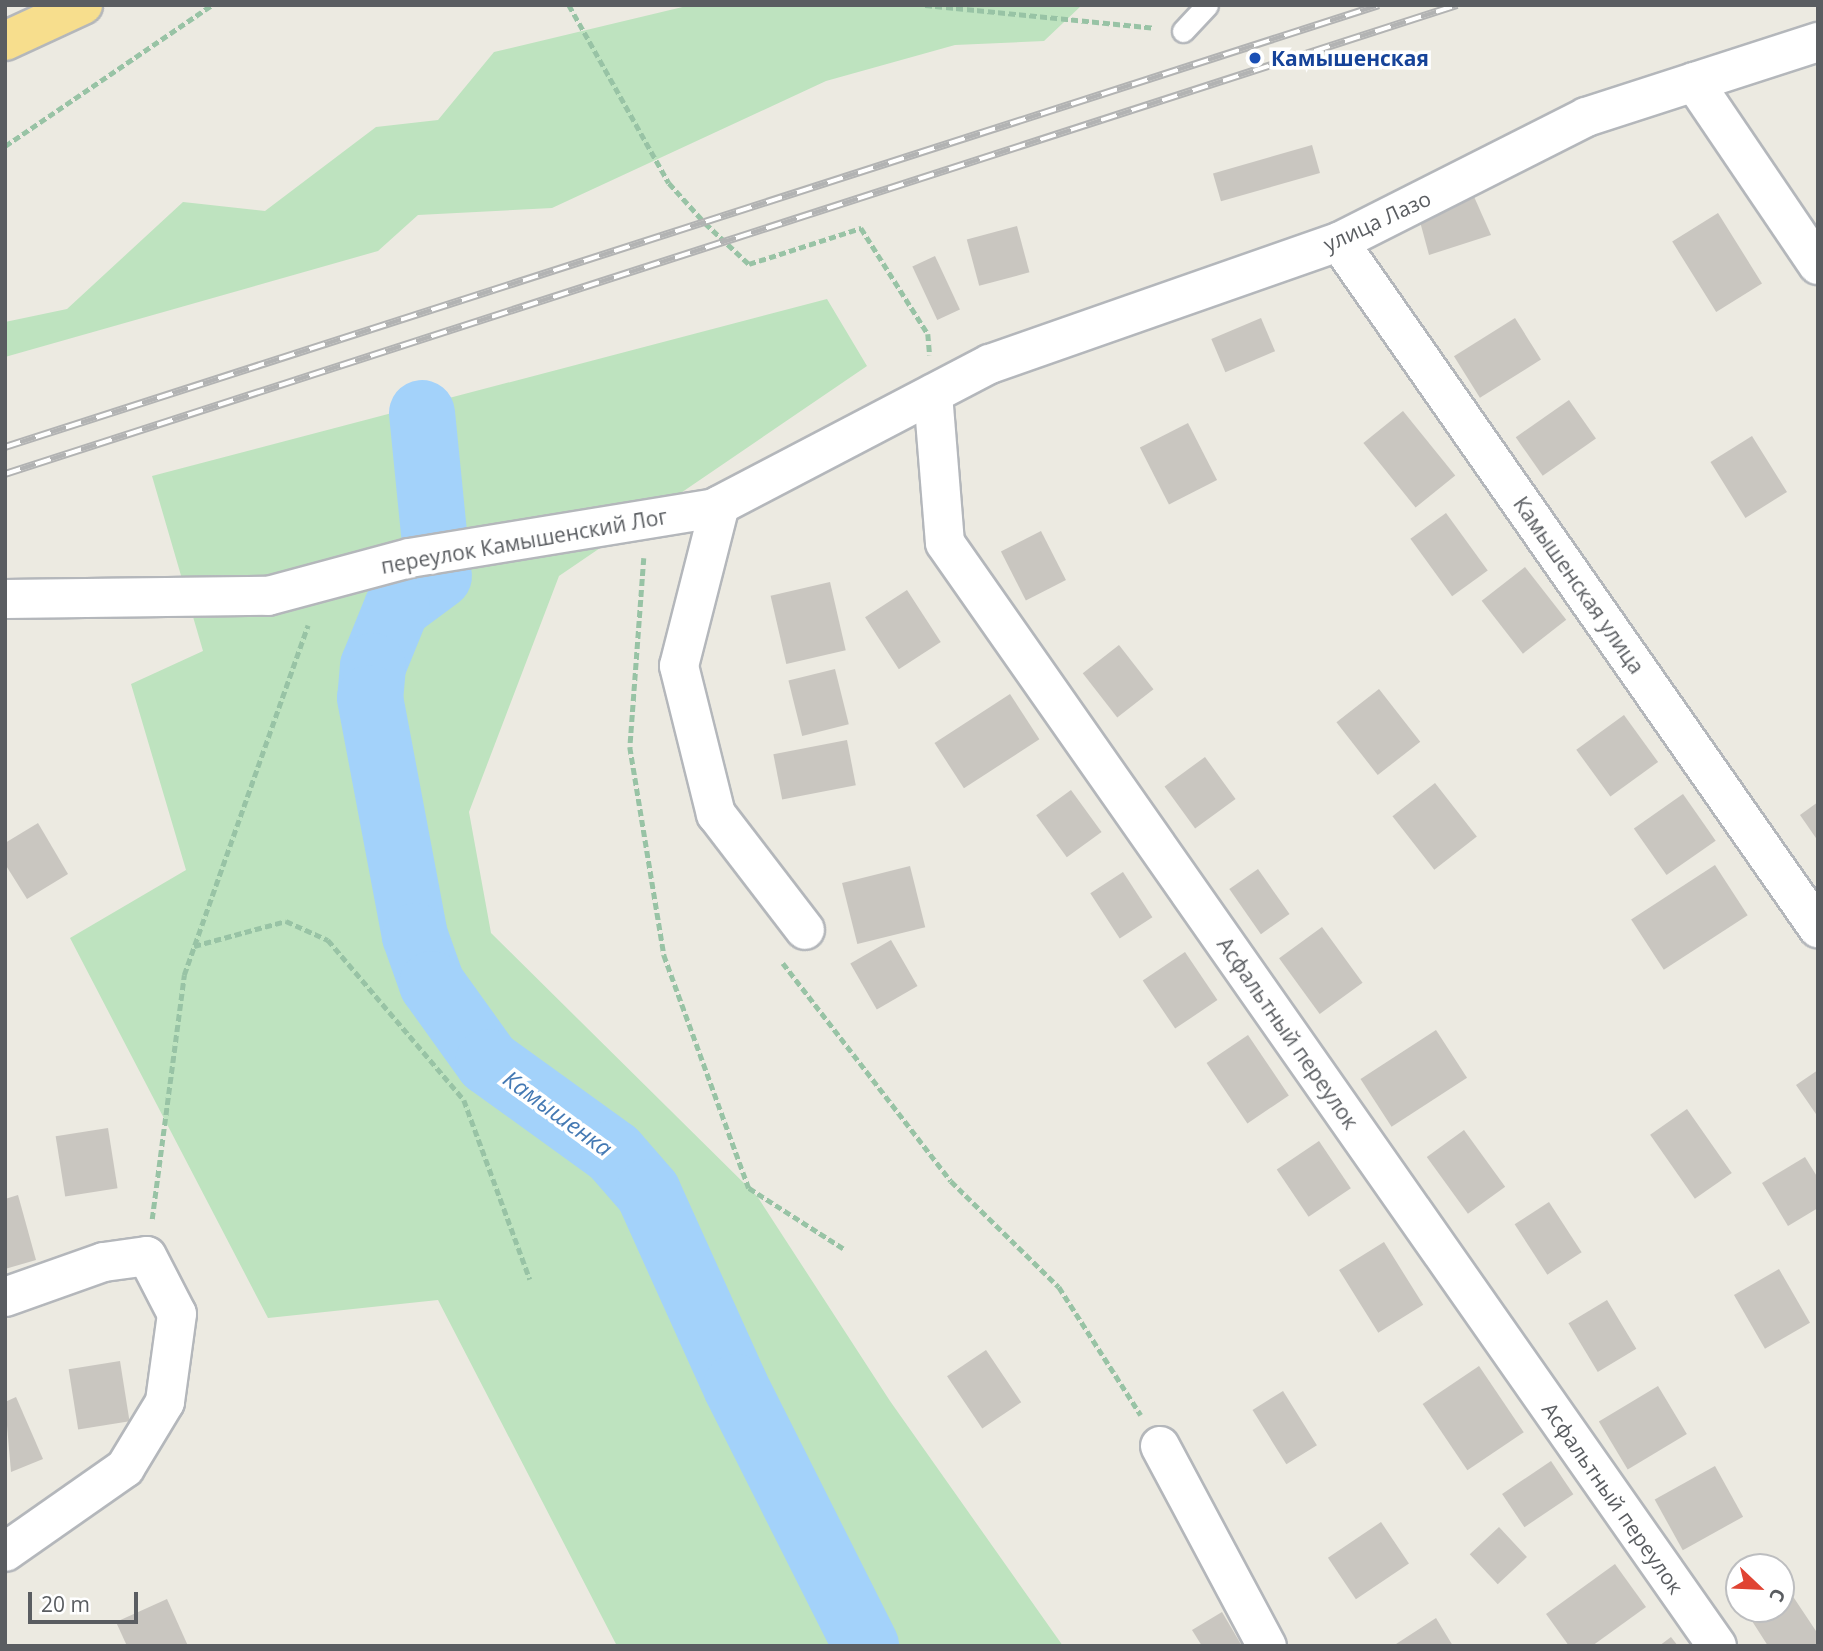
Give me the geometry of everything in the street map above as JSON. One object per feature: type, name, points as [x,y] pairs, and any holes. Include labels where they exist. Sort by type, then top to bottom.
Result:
[{"type":"highway","points":[[5,39],[52,5]]},
{"type":"highway","points":[[5,39],[83,5]]},
{"type":"street","name":"улица Лазо","points":[[933,394],[990,364],[1339,242],[1586,117],[1818,41]]},
{"type":"street","points":[[1694,82],[1818,265]]},
{"type":"street","name":"Камышенская улица","points":[[1339,242],[1818,928]]},
{"type":"street","name":"переулок Камышенский Лог","points":[[5,599],[268,596],[410,558],[720,505],[933,394]]},
{"type":"street","name":"Асфальтный переулок","points":[[933,394],[945,543],[1717,1646]]},
{"type":"street","points":[[720,505],[679,666],[716,814],[805,930]]},
{"type":"street","points":[[5,1297],[104,1262],[147,1256],[177,1314],[165,1402],[125,1468],[5,1552]]},
{"type":"street","points":[[1160,1446],[1267,1646]]},
{"type":"lane","points":[[1183,31],[1207,5]]},
{"type":"path","points":[[5,146],[212,5]]},
{"type":"path","points":[[569,5],[669,183],[749,264],[861,228],[928,334],[933,394]]},
{"type":"path","points":[[925,5],[1183,31]]},
{"type":"path","points":[[647,519],[630,747],[664,955],[749,1188],[843,1248]]},
{"type":"path","points":[[147,1256],[184,975],[324,581]]},
{"type":"path","points":[[193,947],[286,921],[328,940],[464,1100],[530,1279]]},
{"type":"path","points":[[776,955],[951,1181],[1059,1287],[1160,1446]]},
{"type":"green space","points":[[691,5],[1082,5],[1044,41],[955,45],[826,81],[552,208],[418,215],[378,251],[5,357],[5,322],[67,309],[183,202],[265,211],[376,127],[438,120],[494,52]]},
{"type":"green space","points":[[827,299],[867,366],[559,576],[469,812],[491,933],[757,1196],[890,1401],[1063,1646],[617,1646],[438,1300],[268,1318],[70,938],[186,870],[131,684],[203,651],[152,476]]},
{"type":"building","points":[[1312,145],[1320,173],[1221,201],[1213,173]]},
{"type":"building","points":[[1468,183],[1491,235],[1429,255],[1415,203]]},
{"type":"building","points":[[1718,213],[1762,283],[1716,312],[1672,242]]},
{"type":"building","points":[[1017,226],[1029,272],[979,286],[967,239]]},
{"type":"building","points":[[935,256],[960,309],[937,320],[912,267]]},
{"type":"building","points":[[1261,318],[1275,351],[1225,372],[1211,339]]},
{"type":"building","points":[[1515,318],[1541,360],[1480,398],[1454,356]]},
{"type":"building","points":[[1569,400],[1596,439],[1543,476],[1516,437]]},
{"type":"building","points":[[1403,411],[1455,476],[1416,508],[1363,443]]},
{"type":"building","points":[[1188,423],[1217,480],[1169,505],[1140,448]]},
{"type":"building","points":[[1752,436],[1787,492],[1745,518],[1710,462]]},
{"type":"building","points":[[1446,513],[1488,570],[1452,596],[1410,539]]},
{"type":"building","points":[[1041,531],[1066,580],[1026,600],[1001,551]]},
{"type":"building","points":[[1525,567],[1566,620],[1523,654],[1482,601]]},
{"type":"building","points":[[830,582],[846,650],[786,664],[771,596]]},
{"type":"building","points":[[907,590],[941,642],[899,669],[865,617]]},
{"type":"building","points":[[1119,645],[1153,689],[1117,717],[1083,673]]},
{"type":"building","points":[[835,669],[849,724],[802,736],[788,681]]},
{"type":"building","points":[[1379,689],[1420,742],[1378,775],[1336,722]]},
{"type":"building","points":[[1010,694],[1039,739],[964,788],[935,743]]},
{"type":"building","points":[[1624,715],[1658,762],[1610,797],[1576,750]]},
{"type":"building","points":[[847,740],[856,785],[782,799],[773,754]]},
{"type":"building","points":[[1205,757],[1236,799],[1195,828],[1165,786]]},
{"type":"building","points":[[1435,783],[1477,837],[1434,870],[1392,816]]},
{"type":"building","points":[[1071,790],[1102,832],[1067,857],[1036,815]]},
{"type":"building","points":[[1683,794],[1716,841],[1667,875],[1634,828]]},
{"type":"building","points":[[1818,802],[1818,841],[1800,815]]},
{"type":"building","points":[[38,823],[68,874],[27,899],[5,864],[5,843]]},
{"type":"building","points":[[1715,865],[1748,915],[1664,970],[1631,919]]},
{"type":"building","points":[[910,866],[925,927],[857,944],[842,883]]},
{"type":"building","points":[[1258,869],[1290,914],[1261,934],[1229,889]]},
{"type":"building","points":[[1123,872],[1152,917],[1120,939],[1090,893]]},
{"type":"building","points":[[1322,927],[1363,983],[1320,1014],[1279,958]]},
{"type":"building","points":[[891,940],[918,986],[877,1009],[850,964]]},
{"type":"building","points":[[1185,952],[1217,1000],[1175,1029],[1143,981]]},
{"type":"building","points":[[1436,1030],[1467,1078],[1392,1127],[1361,1079]]},
{"type":"building","points":[[1248,1035],[1289,1096],[1247,1123],[1207,1063]]},
{"type":"building","points":[[1818,1070],[1818,1117],[1796,1085]]},
{"type":"building","points":[[1687,1109],[1732,1173],[1695,1199],[1650,1135]]},
{"type":"building","points":[[108,1128],[118,1188],[65,1197],[56,1136]]},
{"type":"building","points":[[1464,1130],[1505,1187],[1468,1214],[1427,1157]]},
{"type":"building","points":[[1319,1141],[1351,1188],[1309,1217],[1277,1170]]},
{"type":"building","points":[[1805,1157],[1818,1178],[1818,1208],[1788,1226],[1762,1183]]},
{"type":"building","points":[[18,1195],[36,1260],[5,1269],[5,1199]]},
{"type":"building","points":[[1549,1202],[1582,1252],[1547,1275],[1515,1224]]},
{"type":"building","points":[[1384,1242],[1423,1305],[1378,1333],[1339,1270]]},
{"type":"building","points":[[1779,1269],[1810,1323],[1765,1349],[1734,1295]]},
{"type":"building","points":[[1607,1300],[1636,1349],[1598,1372],[1568,1323]]},
{"type":"building","points":[[986,1350],[1021,1402],[982,1429],[947,1376]]},
{"type":"building","points":[[120,1361],[130,1421],[78,1429],[69,1369]]},
{"type":"building","points":[[1479,1366],[1524,1432],[1467,1470],[1423,1404]]},
{"type":"building","points":[[1658,1386],[1687,1434],[1628,1470],[1599,1422]]},
{"type":"building","points":[[1283,1391],[1317,1445],[1286,1464],[1252,1410]]},
{"type":"building","points":[[16,1397],[43,1459],[11,1472],[5,1402]]},
{"type":"building","points":[[1551,1461],[1573,1494],[1524,1527],[1502,1494]]},
{"type":"building","points":[[1715,1466],[1743,1517],[1683,1550],[1655,1499]]},
{"type":"building","points":[[1381,1522],[1409,1563],[1356,1599],[1328,1558]]},
{"type":"building","points":[[1499,1527],[1527,1557],[1498,1584],[1470,1554]]},
{"type":"building","points":[[1615,1564],[1646,1607],[1592,1646],[1569,1646],[1546,1614]]},
{"type":"building","points":[[167,1599],[188,1646],[127,1646],[116,1622]]},
{"type":"building","points":[[1795,1600],[1818,1634],[1817,1646],[1768,1646],[1753,1623],[1795,1623]]},
{"type":"building","points":[[1222,1612],[1242,1646],[1202,1646],[1192,1630]]},
{"type":"building","points":[[1436,1618],[1453,1646],[1393,1646]]},
{"type":"building","points":[[1671,1637],[1678,1646],[1659,1646]]},
{"type":"waterway","name":"Камышенка","points":[[422,413],[434,533]]},
{"type":"waterway","name":"Камышенка","points":[[439,576],[397,607],[373,666],[370,698],[415,936],[432,984],[488,1062],[614,1153],[648,1192],[736,1387],[866,1646]]},
{"type":"railway","points":[[5,447],[1379,5]]},
{"type":"railway","points":[[5,474],[1457,5]]},
{"type":"place","name":"Камышенская","points":[[1255,58]]}]
